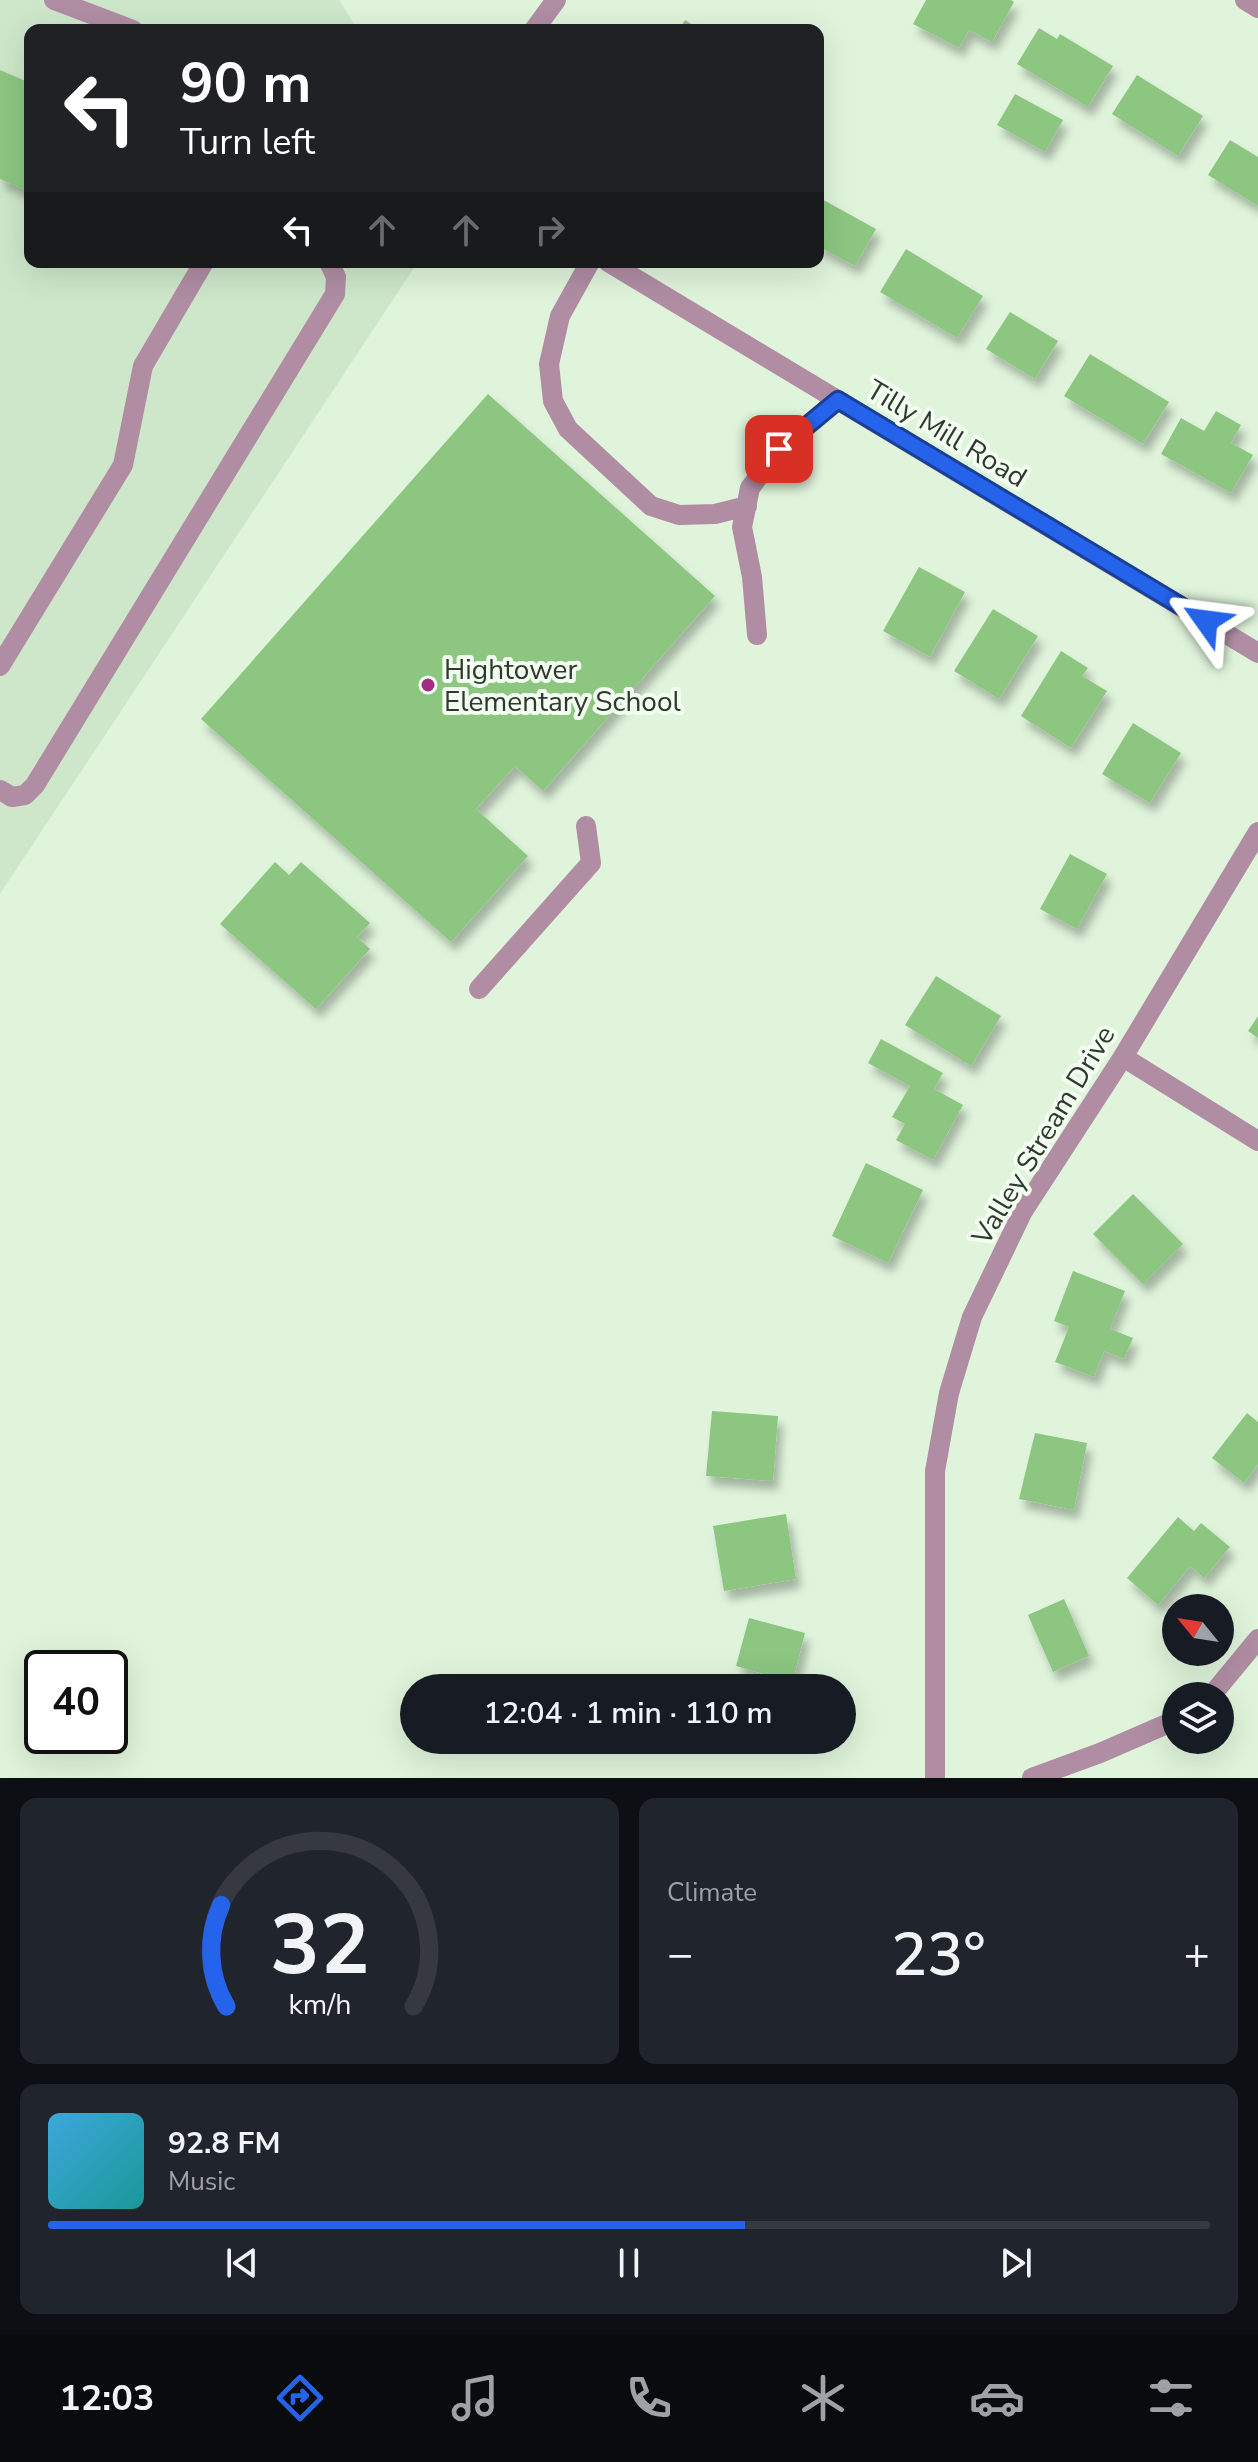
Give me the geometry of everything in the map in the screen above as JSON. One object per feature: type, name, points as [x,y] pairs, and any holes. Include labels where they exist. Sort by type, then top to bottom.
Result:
[{"type":"street","points":[[54,0],[117,24]]},
{"type":"street","points":[[538,24],[556,0]]},
{"type":"street","points":[[1245,0],[1258,8]]},
{"type":"street","points":[[0,666],[123,465],[143,366],[200,268]]},
{"type":"street","points":[[0,790],[12,797],[25,795],[35,785],[335,294],[336,277],[332,268]]},
{"type":"street","points":[[587,268],[560,316],[549,364],[553,401],[568,429],[651,506],[679,515],[715,514],[747,506]]},
{"type":"street","name":"Tilly Mill Road","points":[[618,268],[1258,653]]},
{"type":"street","points":[[757,635],[752,577],[742,527],[750,488],[779,449],[838,400]]},
{"type":"street","points":[[479,989],[591,863],[586,826]]},
{"type":"street","name":"Valley Stream Drive","points":[[935,1778],[935,1471],[949,1393],[972,1317],[1023,1211],[1123,1057],[1258,832]]},
{"type":"street","points":[[1123,1057],[1258,1141]]},
{"type":"street","points":[[1223,1682],[1258,1639]]},
{"type":"street","points":[[1032,1778],[1162,1726]]},
{"type":"shaded area","points":[[0,0],[339,0],[354,24],[24,24],[24,268],[414,268],[0,894]]},
{"type":"building","points":[[926,0],[1014,2],[992,42],[969,30],[959,48],[913,24]]},
{"type":"building","points":[[1039,28],[1057,39],[1060,34],[1113,66],[1088,107],[1017,64]]},
{"type":"building","points":[[0,70],[24,80],[24,189],[0,179]]},
{"type":"building","points":[[1137,75],[1203,116],[1178,156],[1112,114]]},
{"type":"building","points":[[1015,94],[1063,120],[1045,152],[997,125]]},
{"type":"building","points":[[1230,140],[1258,157],[1258,206],[1208,175]]},
{"type":"building","points":[[824,200],[876,229],[855,266],[824,249]]},
{"type":"building","points":[[906,249],[983,296],[957,338],[880,292]]},
{"type":"building","points":[[1010,312],[1058,341],[1035,379],[986,349]]},
{"type":"building","points":[[1090,354],[1169,402],[1143,444],[1064,396]]},
{"type":"building","points":[[488,394],[715,596],[543,791],[515,766],[476,809],[528,856],[451,942],[201,719]]},
{"type":"building","points":[[1216,411],[1241,425],[1231,443],[1253,455],[1231,493],[1161,454],[1181,418],[1204,431]]},
{"type":"building","points":[[919,567],[965,592],[930,657],[883,631]]},
{"type":"building","points":[[993,609],[1038,636],[999,699],[954,671]]},
{"type":"building","points":[[1061,651],[1088,668],[1082,676],[1107,691],[1071,748],[1021,716]]},
{"type":"building","points":[[1133,723],[1181,753],[1150,803],[1102,774]]},
{"type":"building","points":[[1070,854],[1107,874],[1077,929],[1040,909]]},
{"type":"building","points":[[275,862],[289,875],[301,862],[370,923],[357,937],[370,949],[316,1009],[220,924]]},
{"type":"building","points":[[936,976],[1001,1016],[971,1066],[905,1025]]},
{"type":"building","points":[[1258,1016],[1258,1038],[1248,1031]]},
{"type":"building","points":[[881,1039],[943,1073],[934,1089],[963,1105],[933,1160],[896,1140],[905,1124],[892,1117],[910,1086],[868,1063]]},
{"type":"building","points":[[866,1163],[923,1190],[888,1263],[832,1236]]},
{"type":"building","points":[[1133,1194],[1183,1244],[1143,1284],[1093,1234]]},
{"type":"building","points":[[1073,1271],[1125,1291],[1110,1329],[1133,1338],[1124,1359],[1104,1351],[1094,1377],[1055,1362],[1069,1327],[1054,1321]]},
{"type":"building","points":[[712,1411],[778,1416],[773,1481],[706,1476]]},
{"type":"building","points":[[1247,1413],[1258,1422],[1258,1464],[1244,1483],[1212,1458]]},
{"type":"building","points":[[1035,1433],[1087,1443],[1074,1510],[1019,1499]]},
{"type":"building","points":[[786,1514],[796,1579],[724,1591],[713,1526]]},
{"type":"building","points":[[1178,1517],[1194,1531],[1201,1523],[1230,1547],[1204,1578],[1190,1566],[1167,1594],[1162,1594],[1158,1605],[1127,1578]]},
{"type":"building","points":[[1064,1599],[1089,1656],[1053,1672],[1028,1615]]},
{"type":"building","points":[[749,1618],[805,1633],[795,1674],[764,1674],[736,1666]]},
{"type":"place","name":"Hightower Elementary School","points":[[428,685]]},
{"type":"route","points":[[779,449],[838,400],[1206,621]]}]
